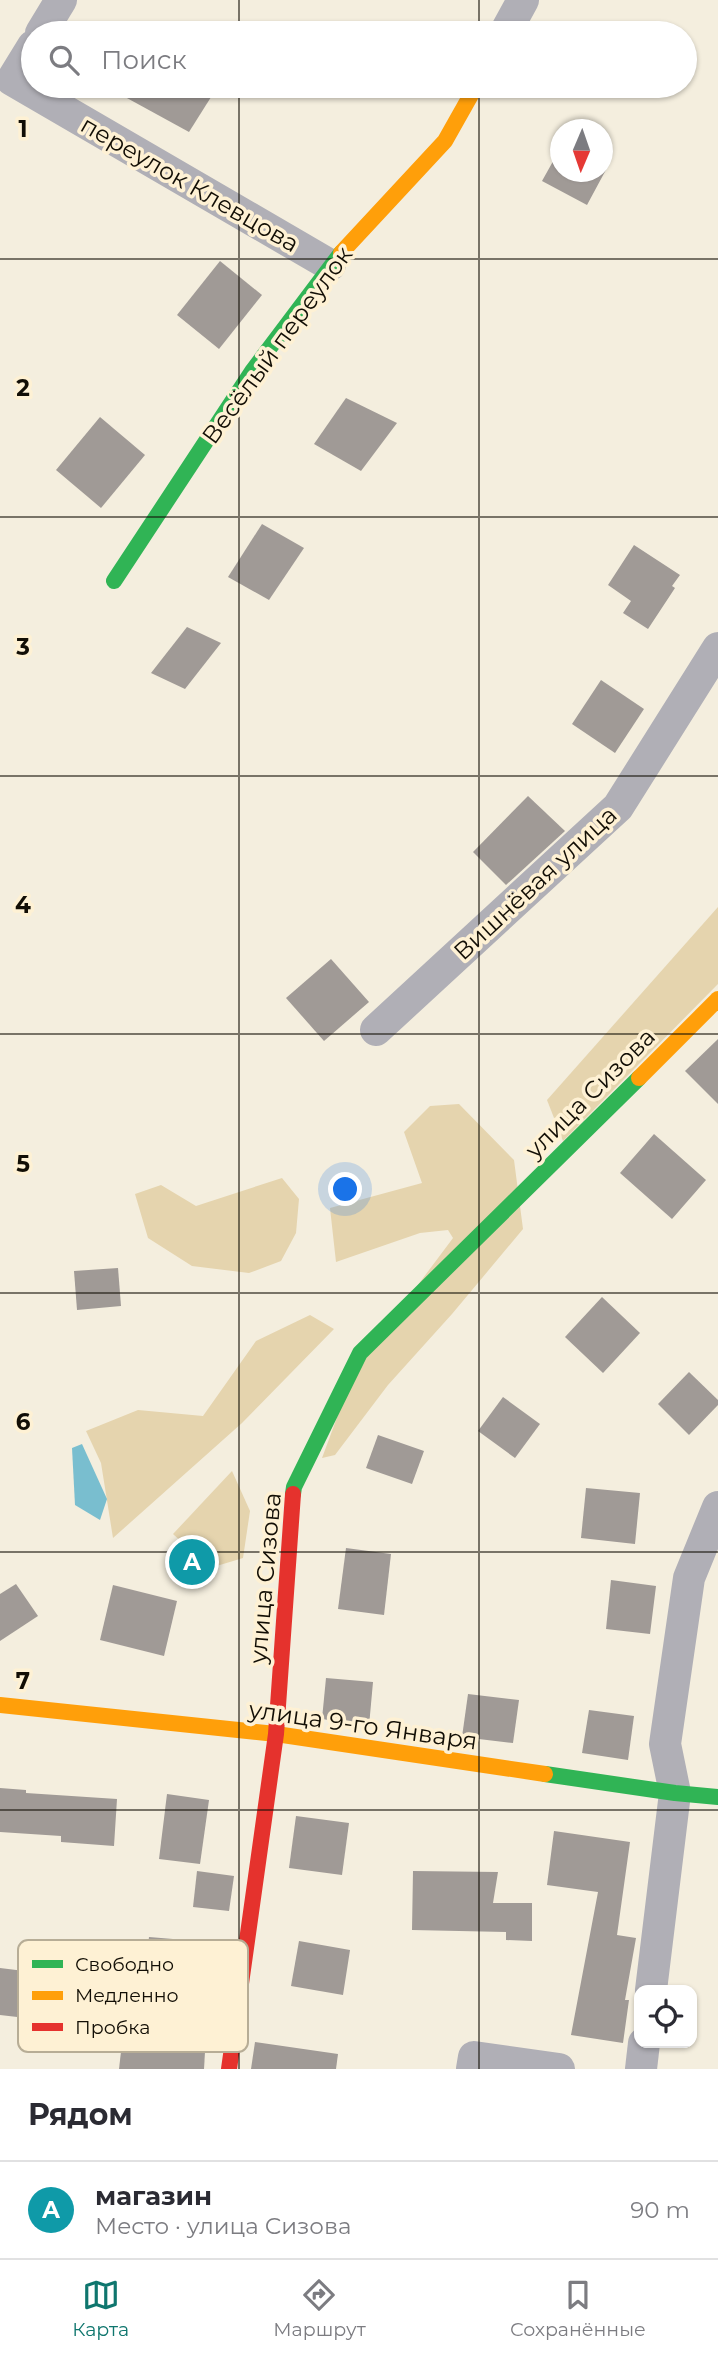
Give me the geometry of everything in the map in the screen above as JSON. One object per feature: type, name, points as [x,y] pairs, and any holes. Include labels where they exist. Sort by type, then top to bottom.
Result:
[{"type":"street","points":[[48,21],[61,0]]},
{"type":"street","points":[[512,21],[523,0]]},
{"type":"street","name":"переулок Клевцова","points":[[21,65],[12,80],[21,85]]},
{"type":"street","name":"переулок Клевцова","points":[[43,98],[330,265]]},
{"type":"street","name":"Весёлый переулок","points":[[114,581],[253,370],[330,265],[445,141],[469,98]]},
{"type":"street","name":"Вишнёвая улица","points":[[376,1030],[618,807],[718,648]]},
{"type":"street","name":"улица Сизова","points":[[247,1940],[276,1734],[294,1487],[360,1353],[718,999]]},
{"type":"street","points":[[652,1985],[676,1793],[665,1744],[689,1578],[718,1507]]},
{"type":"street","name":"улица 9-го Января","points":[[0,1705],[276,1734],[718,1797]]},
{"type":"street","points":[[641,2069],[644,2048]]},
{"type":"street","points":[[472,2069],[474,2057],[559,2069]]},
{"type":"shaded area","points":[[718,907],[718,984],[563,1141],[547,1100]]},
{"type":"shaded area","points":[[459,1104],[514,1160],[523,1229],[388,1385],[335,1455],[322,1458],[355,1369],[453,1238],[448,1230],[420,1233],[336,1262],[330,1208],[422,1183],[404,1132],[430,1106]]},
{"type":"shaded area","points":[[282,1178],[299,1199],[296,1233],[281,1261],[249,1273],[192,1266],[148,1238],[135,1194],[161,1185],[196,1206]]},
{"type":"shaded area","points":[[310,1315],[334,1329],[242,1423],[113,1538],[101,1463],[86,1431],[138,1410],[203,1416],[256,1341]]},
{"type":"shaded area","points":[[232,1471],[250,1511],[243,1558],[210,1568],[173,1534]]},
{"type":"water","points":[[82,1444],[107,1499],[100,1520],[75,1505],[72,1448]]},
{"type":"building","points":[[127,98],[210,98],[189,132]]},
{"type":"building","points":[[550,167],[550,182],[599,182],[587,205],[542,181]]},
{"type":"building","points":[[220,261],[262,295],[219,349],[177,315]]},
{"type":"building","points":[[346,398],[397,423],[361,471],[314,444]]},
{"type":"building","points":[[100,417],[145,455],[101,508],[56,470]]},
{"type":"building","points":[[262,524],[304,548],[269,600],[228,577]]},
{"type":"building","points":[[634,545],[680,575],[672,586],[675,588],[648,629],[623,613],[631,601],[608,585]]},
{"type":"building","points":[[187,627],[221,643],[185,689],[151,673]]},
{"type":"building","points":[[601,680],[644,709],[615,753],[572,724]]},
{"type":"building","points":[[528,796],[565,831],[506,885],[473,852]]},
{"type":"building","points":[[331,959],[369,1002],[324,1041],[286,998]]},
{"type":"building","points":[[718,1039],[718,1104],[685,1071]]},
{"type":"building","points":[[654,1134],[706,1180],[672,1219],[620,1173]]},
{"type":"building","points":[[118,1268],[121,1306],[77,1310],[74,1271]]},
{"type":"building","points":[[602,1297],[640,1333],[603,1373],[565,1337]]},
{"type":"building","points":[[689,1372],[718,1400],[718,1405],[689,1435],[658,1404]]},
{"type":"building","points":[[503,1397],[540,1424],[515,1458],[478,1431]]},
{"type":"building","points":[[378,1435],[424,1451],[412,1484],[366,1468]]},
{"type":"building","points":[[586,1488],[640,1493],[635,1544],[581,1538]]},
{"type":"building","points":[[181,1543],[211,1552],[203,1581],[172,1572]]},
{"type":"building","points":[[346,1548],[391,1554],[384,1615],[338,1609]]},
{"type":"building","points":[[611,1580],[656,1586],[650,1634],[606,1629]]},
{"type":"building","points":[[16,1584],[38,1616],[0,1641],[0,1594]]},
{"type":"building","points":[[113,1585],[177,1601],[164,1656],[100,1640]]},
{"type":"building","points":[[326,1678],[373,1682],[369,1726],[322,1719]]},
{"type":"building","points":[[468,1694],[519,1700],[513,1743],[462,1737]]},
{"type":"building","points":[[589,1710],[634,1716],[628,1760],[582,1753]]},
{"type":"building","points":[[0,1788],[26,1790],[26,1793],[117,1799],[114,1846],[61,1842],[61,1836],[0,1832]]},
{"type":"building","points":[[167,1794],[209,1800],[200,1864],[159,1859]]},
{"type":"building","points":[[296,1816],[349,1823],[342,1875],[289,1868]]},
{"type":"building","points":[[554,1831],[630,1842],[617,1935],[636,1938],[625,2000],[629,2000],[623,2043],[571,2035],[598,1892],[547,1885]]},
{"type":"building","points":[[197,1871],[234,1876],[229,1911],[193,1907]]},
{"type":"building","points":[[413,1871],[498,1872],[493,1903],[532,1903],[532,1941],[506,1940],[506,1932],[412,1930]]},
{"type":"building","points":[[149,1937],[185,1940],[149,1940]]},
{"type":"building","points":[[299,1941],[350,1950],[343,1995],[291,1986]]},
{"type":"building","points":[[0,1968],[18,1970],[18,2017],[0,2015]]},
{"type":"building","points":[[255,2042],[338,2054],[336,2069],[251,2069]]},
{"type":"building","points":[[121,2052],[205,2052],[204,2069],[119,2069]]},
{"type":"traffic: fast","points":[[114,581],[253,370],[341,253]]},
{"type":"traffic: fast","points":[[293,1494],[294,1487],[360,1353],[639,1078]]},
{"type":"traffic: fast","points":[[545,1774],[718,1797]]},
{"type":"traffic: slow","points":[[341,253],[445,141],[469,98]]},
{"type":"traffic: slow","points":[[639,1078],[718,999]]},
{"type":"traffic: slow","points":[[0,1705],[276,1734],[545,1774]]},
{"type":"traffic: jam","points":[[247,1940],[276,1734],[293,1494]]},
{"type":"traffic: jam","points":[[229,2069],[231,2052]]},
{"type":"place","name":"магазин","points":[[192,1562]]}]
